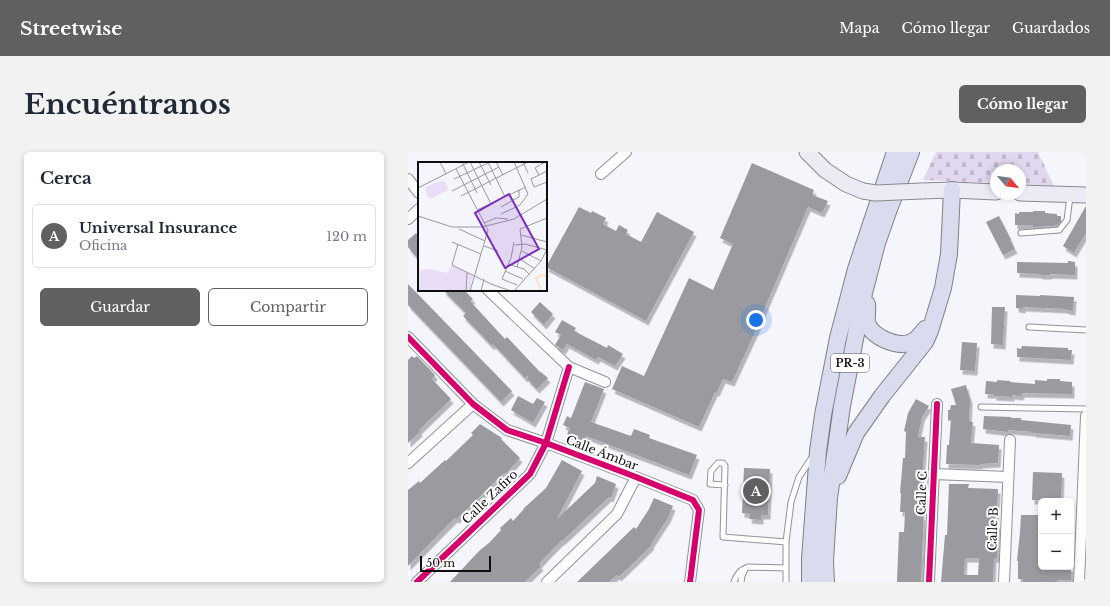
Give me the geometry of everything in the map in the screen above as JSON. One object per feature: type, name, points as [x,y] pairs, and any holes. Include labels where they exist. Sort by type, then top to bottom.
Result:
[{"type":"main road","points":[[807,152],[825,170],[846,184],[863,191],[876,193],[952,190],[990,192]]},
{"type":"main road","name":"PR-3","points":[[810,582],[810,559],[818,451],[823,415],[838,338],[856,269],[894,152]]},
{"type":"main road","name":"PR-3","points":[[826,582],[825,561],[829,498],[842,406],[864,293],[877,243],[911,152]]},
{"type":"main road","points":[[829,498],[856,433],[882,396],[925,342],[930,331],[943,288],[949,254],[952,190]]},
{"type":"main road","points":[[1026,193],[1086,196]]},
{"type":"main road","points":[[864,293],[868,309],[867,322],[873,332],[881,338],[892,342],[910,343],[917,339],[936,312]]},
{"type":"street","points":[[601,174],[626,152]]},
{"type":"street","points":[[408,179],[418,192]]},
{"type":"street","points":[[408,220],[418,210]]},
{"type":"street","points":[[489,291],[569,367],[605,382]]},
{"type":"street","name":"Calle Ámbar","points":[[409,340],[449,378],[473,404],[507,430],[546,443],[693,500],[699,510],[690,582]]},
{"type":"street","name":"Calle Zafiro","points":[[417,582],[530,474],[546,443],[569,367]]},
{"type":"street","points":[[408,463],[473,404]]},
{"type":"street","name":"Calle C","points":[[930,582],[937,404]]},
{"type":"street","points":[[1079,582],[1084,535],[1086,416]]},
{"type":"street","name":"Calle B","points":[[1004,582],[1010,440]]},
{"type":"street","points":[[934,474],[1008,477]]},
{"type":"street","points":[[547,582],[617,514],[636,477]]},
{"type":"lane","points":[[1020,233],[1059,230],[1066,220],[1071,195]]},
{"type":"lane","points":[[1029,327],[1086,330]]},
{"type":"lane","points":[[980,407],[1086,409]]},
{"type":"lane","points":[[786,582],[786,542],[791,502],[799,477],[818,451]]},
{"type":"lane","points":[[725,485],[710,484],[712,471],[718,463],[723,463],[725,466],[725,485],[723,538],[786,542]]},
{"type":"lane","points":[[734,582],[738,573],[742,569],[748,567],[786,568]]},
{"type":"lane","points":[[741,582],[745,568]]},
{"type":"green space","points":[[936,152],[1038,152],[1054,186],[1026,184],[1026,164],[990,164],[990,183],[923,180]]},
{"type":"building","points":[[752,163],[814,190],[812,195],[828,201],[822,213],[808,207],[763,312],[764,313],[732,382],[723,379],[717,392],[715,392],[699,427],[612,389],[622,366],[644,376],[689,278],[713,290],[733,244],[720,238]]},
{"type":"building","points":[[1086,206],[1086,233],[1074,253],[1063,246]]},
{"type":"building","points":[[579,207],[591,213],[592,211],[606,218],[603,224],[616,231],[619,225],[628,230],[626,234],[641,242],[657,212],[694,232],[646,321],[547,268]]},
{"type":"building","points":[[1045,211],[1045,213],[1057,214],[1057,216],[1061,216],[1061,221],[1058,225],[1053,226],[1033,227],[1033,225],[1015,225],[1015,213],[1019,214],[1019,212]]},
{"type":"building","points":[[999,216],[1015,249],[1003,255],[986,222]]},
{"type":"building","points":[[416,233],[418,236],[418,259],[408,247],[408,240]]},
{"type":"building","points":[[1068,261],[1075,262],[1075,275],[1040,275],[1017,273],[1017,262],[1068,263]]},
{"type":"building","points":[[408,284],[512,391],[501,402],[408,305]]},
{"type":"building","points":[[444,291],[465,291],[473,299],[470,301],[505,339],[507,337],[540,372],[548,378],[537,389],[527,379],[529,375],[525,378],[493,344],[492,346],[463,316],[466,313]]},
{"type":"building","points":[[1016,295],[1074,297],[1073,311],[1066,309],[1016,308]]},
{"type":"building","points":[[540,302],[553,314],[544,325],[531,312]]},
{"type":"building","points":[[992,307],[1005,307],[1003,345],[991,344]]},
{"type":"building","points":[[562,320],[576,328],[574,331],[607,348],[608,345],[623,354],[615,366],[598,357],[596,360],[567,344],[563,350],[556,346],[555,345],[561,335],[555,332]]},
{"type":"building","points":[[962,342],[977,343],[975,371],[960,370]]},
{"type":"building","points":[[1022,346],[1068,348],[1068,350],[1072,350],[1071,360],[1017,357],[1017,348],[1021,349]]},
{"type":"building","points":[[412,356],[414,358],[417,356],[435,375],[432,379],[451,399],[419,430],[420,432],[408,443],[408,360]]},
{"type":"building","points":[[1047,379],[1060,379],[1060,381],[1072,382],[1072,394],[1022,393],[1021,396],[1012,395],[1012,397],[985,394],[986,381],[997,382],[997,380],[1035,384],[1035,380],[1047,381]]},
{"type":"building","points":[[585,382],[604,389],[591,422],[631,436],[634,429],[650,435],[649,438],[697,455],[689,475],[586,436],[584,441],[567,434],[570,428],[563,425],[567,416],[571,418]]},
{"type":"building","points":[[966,385],[970,400],[969,421],[973,422],[971,443],[999,445],[998,463],[980,465],[946,464],[951,420],[948,421],[948,410],[950,410],[951,405],[956,405],[951,389]]},
{"type":"building","points":[[518,396],[533,404],[537,398],[545,402],[533,423],[511,410]]},
{"type":"building","points":[[916,399],[929,406],[922,417],[918,437],[925,437],[922,480],[923,533],[921,582],[897,582],[899,532],[904,532],[905,512],[900,512],[903,458],[905,458],[906,432],[904,431],[908,413]]},
{"type":"building","points":[[984,416],[1021,418],[1021,420],[1071,425],[1070,436],[983,429]]},
{"type":"building","points":[[480,424],[502,438],[501,439],[520,458],[506,474],[503,474],[457,519],[455,518],[408,566],[408,490],[419,481],[420,483],[445,460],[446,461],[473,435],[471,433]]},
{"type":"building","points":[[562,460],[582,471],[557,519],[595,483],[597,476],[616,484],[611,498],[609,497],[562,540],[539,564],[541,566],[525,582],[450,582],[479,551],[490,542],[501,530],[500,528],[511,518],[513,521],[523,509],[546,488]]},
{"type":"building","points":[[744,468],[770,469],[768,515],[761,515],[761,520],[749,519],[750,514],[742,513]]},
{"type":"building","points":[[1033,472],[1062,473],[1061,498],[1038,498],[1038,500],[1032,500]]},
{"type":"building","points":[[949,484],[969,484],[968,488],[998,489],[996,524],[998,524],[997,558],[994,558],[993,582],[941,582],[945,535],[947,535]],"holes":[[[965,558],[979,558],[978,575],[964,575]]]},
{"type":"building","points":[[654,498],[673,506],[668,518],[651,544],[652,545],[619,577],[617,575],[609,582],[577,582],[634,527],[636,529]]},
{"type":"building","points":[[1021,515],[1038,515],[1038,570],[1071,570],[1071,580],[1057,580],[1057,582],[1023,582],[1023,579],[1018,579],[1017,561]]},
{"type":"cycle path","points":[[408,337],[473,404],[507,430],[546,443],[693,500],[699,510],[690,582]]},
{"type":"cycle path","points":[[417,582],[530,474],[546,443],[569,367]]},
{"type":"cycle path","points":[[929,582],[937,404]]},
{"type":"place","name":"Universal Insurance","points":[[756,491]]}]
